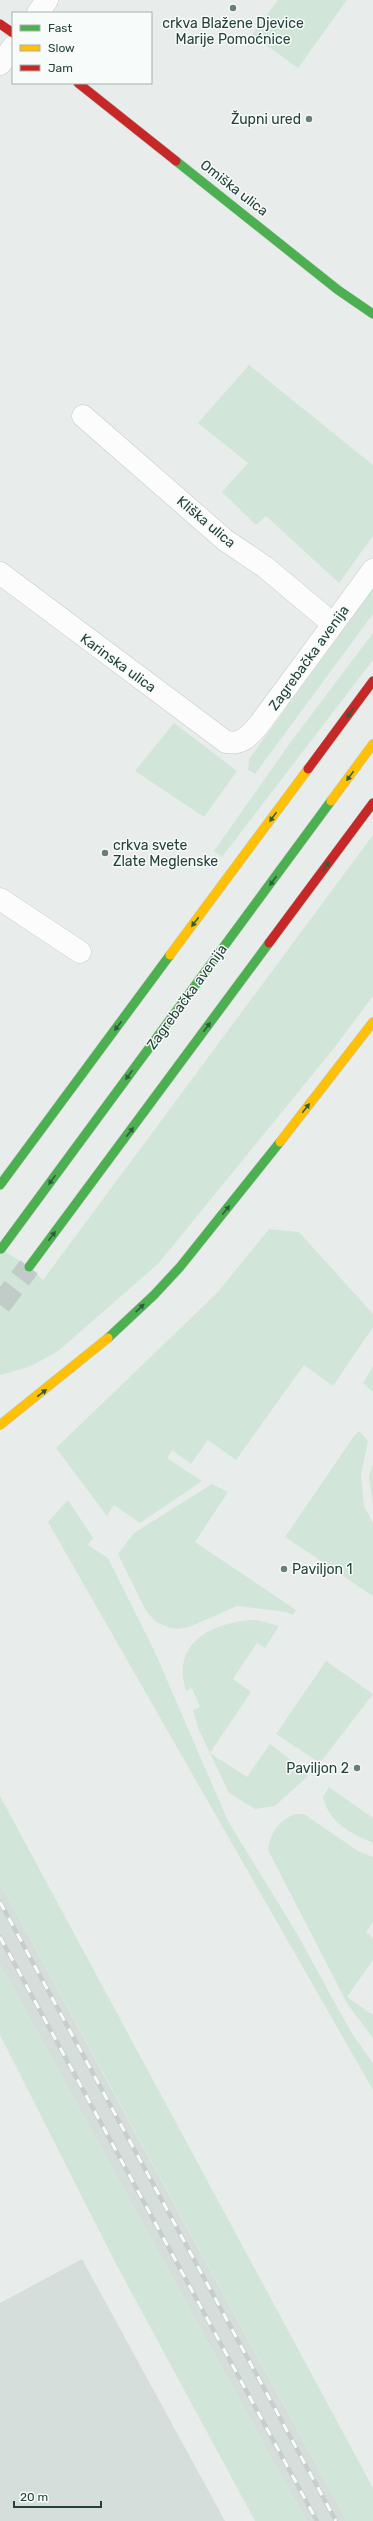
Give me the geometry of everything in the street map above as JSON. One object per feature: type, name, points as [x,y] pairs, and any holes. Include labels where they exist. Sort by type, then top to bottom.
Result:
[{"type":"main road","points":[[0,24],[12,32]]},
{"type":"main road","name":"Omiška ulica","points":[[79,84],[338,290],[373,314]]},
{"type":"main road","points":[[0,1185],[373,681]]},
{"type":"main road","name":"Zagrebačka avenija","points":[[1,1249],[373,744]]},
{"type":"main road","points":[[29,1267],[373,802]]},
{"type":"main road","points":[[0,1425],[90,1354],[154,1295],[180,1267],[373,1022]]},
{"type":"main road","points":[[0,1410],[21,1409]]},
{"type":"street","points":[[39,12],[47,0]]},
{"type":"street","points":[[0,64],[12,47]]},
{"type":"street","name":"Kliška ulica","points":[[83,416],[225,540],[265,567],[334,624]]},
{"type":"street","name":"Zagrebačka avenija","points":[[241,742],[258,726],[373,570]]},
{"type":"street","name":"Karinska ulica","points":[[0,573],[226,742],[241,742]]},
{"type":"street","points":[[0,899],[80,952]]},
{"type":"shaded area","points":[[0,1883],[347,2521],[306,2521],[0,1965]]},
{"type":"shaded area","points":[[82,2259],[225,2521],[0,2521],[0,2303]]},
{"type":"green space","points":[[278,0],[347,0],[298,68],[252,35]]},
{"type":"green space","points":[[249,365],[373,465],[373,536],[339,583],[266,516],[256,525],[222,492],[248,463],[198,423]]},
{"type":"green space","points":[[373,589],[373,614],[255,774],[248,770],[249,759]]},
{"type":"green space","points":[[373,633],[373,660],[222,857],[214,851],[290,743]]},
{"type":"green space","points":[[174,723],[237,771],[204,817],[135,771]]},
{"type":"green space","points":[[373,835],[373,996],[335,1047],[158,1264],[57,1352],[29,1367],[0,1375],[0,1248],[29,1267],[43,1280]]},
{"type":"green space","points":[[269,1229],[299,1232],[373,1314],[373,1327],[333,1386],[304,1365],[236,1460],[208,1440],[191,1464],[172,1450],[167,1458],[202,1481],[140,1523],[114,1505],[107,1516],[56,1448],[218,1292]]},
{"type":"green space","points":[[373,1366],[373,1392],[363,1383]]},
{"type":"green space","points":[[359,1431],[368,1441],[361,1475],[364,1506],[373,1523],[373,1596],[285,1537],[354,1436]]},
{"type":"green space","points":[[373,1464],[373,1506],[369,1476]]},
{"type":"green space","points":[[212,1484],[228,1492],[195,1542],[296,1610],[293,1615],[286,1612],[237,1606],[189,1627],[178,1629],[170,1628],[156,1622],[146,1611],[118,1554],[134,1533]]},
{"type":"green space","points":[[68,1500],[93,1538],[88,1545],[108,1558],[154,1650],[228,1821],[296,1932],[351,2032],[373,2063],[373,2090],[48,1522]]},
{"type":"green space","points":[[257,1620],[279,1626],[265,1648],[257,1643],[233,1679],[251,1692],[210,1753],[247,1777],[270,1744],[304,1770],[308,1776],[275,1806],[255,1809],[229,1793],[198,1728],[193,1710],[200,1707],[192,1688],[186,1691],[183,1674],[184,1659],[190,1647],[200,1637],[226,1624]]},
{"type":"green space","points":[[326,1661],[373,1694],[320,1763],[276,1734]]},
{"type":"green space","points":[[329,1787],[373,1818],[373,1843],[349,1831],[330,1814],[323,1797]]},
{"type":"green space","points":[[0,1796],[373,2488],[373,2521],[347,2521],[0,1883]]},
{"type":"green space","points":[[295,1814],[304,1814],[358,1851],[373,1857],[373,1922],[366,1932],[373,1938],[373,1960],[347,1997],[373,2015],[373,2038],[348,2005],[268,1850],[271,1838],[276,1828],[284,1820]]},
{"type":"green space","points":[[0,1965],[306,2521],[255,2521],[115,2262],[0,2035]]},
{"type":"tunnel","points":[[0,1305],[29,1267]]},
{"type":"railway","points":[[0,1902],[336,2521]]},
{"type":"railway","points":[[0,1937],[317,2521]]},
{"type":"traffic: fast","points":[[176,161],[338,290],[373,314]]},
{"type":"traffic: fast","points":[[1,1249],[331,801]]},
{"type":"traffic: fast","points":[[29,1267],[269,943]]},
{"type":"traffic: fast","points":[[0,1185],[170,955]]},
{"type":"traffic: fast","points":[[108,1338],[154,1295],[180,1267],[280,1142]]},
{"type":"traffic: slow","points":[[331,801],[373,744]]},
{"type":"traffic: slow","points":[[170,955],[308,769]]},
{"type":"traffic: slow","points":[[280,1142],[373,1022]]},
{"type":"traffic: slow","points":[[0,1425],[108,1338]]},
{"type":"traffic: jam","points":[[0,24],[12,32]]},
{"type":"traffic: jam","points":[[79,84],[176,161]]},
{"type":"traffic: jam","points":[[308,769],[373,681]]},
{"type":"traffic: jam","points":[[269,943],[373,803]]},
{"type":"place","name":"crkva Blažene Djevice Marije Pomoćnice","points":[[233,8]]},
{"type":"place","name":"Župni ured","points":[[309,119]]},
{"type":"place","name":"crkva svete Zlate Meglenske","points":[[105,853]]},
{"type":"place","name":"Paviljon 1","points":[[284,1569]]},
{"type":"place","name":"Paviljon 2","points":[[357,1768]]}]
